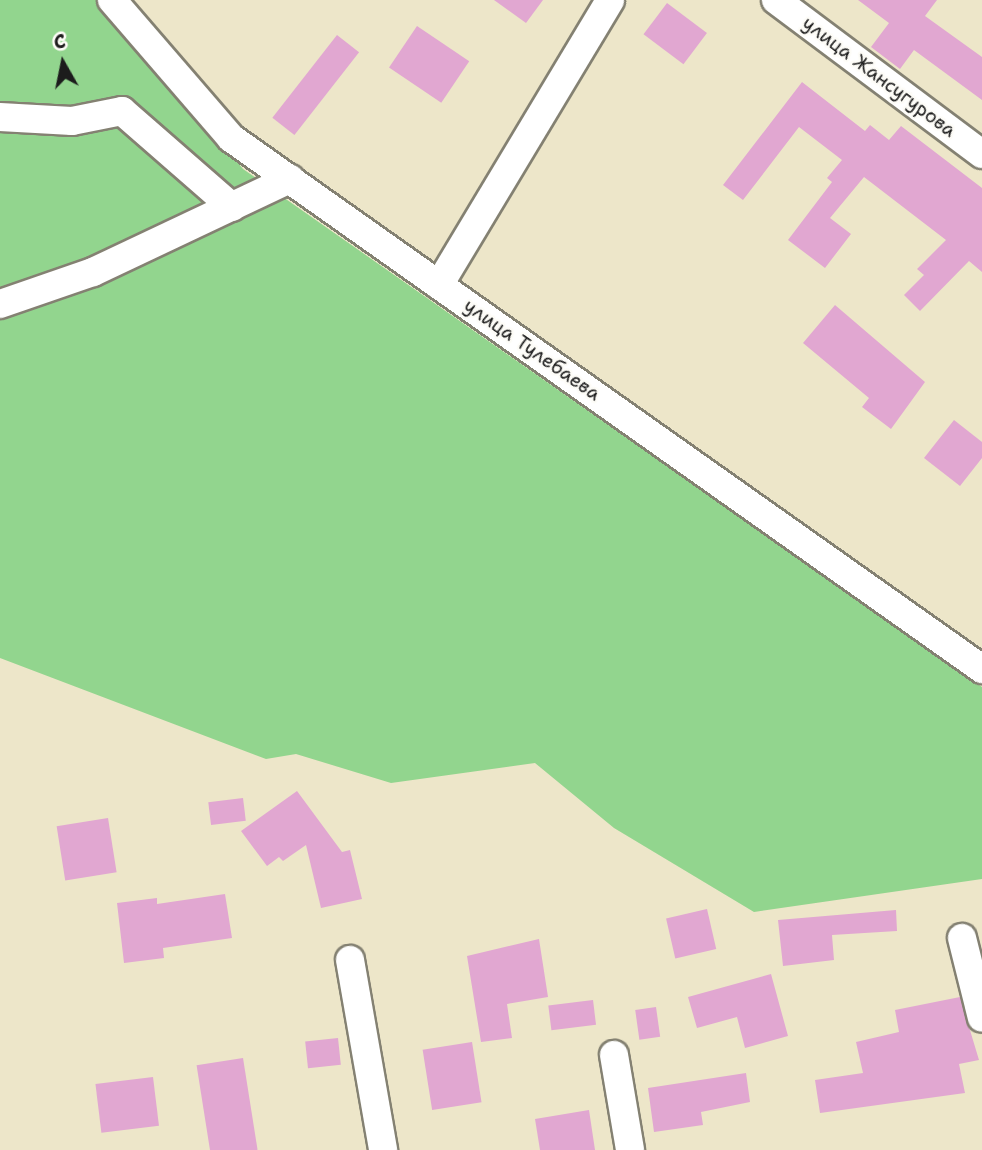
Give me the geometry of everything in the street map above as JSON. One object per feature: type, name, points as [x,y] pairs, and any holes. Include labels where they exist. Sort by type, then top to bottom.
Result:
[{"type":"street","name":"улица Тулебаева","points":[[111,0],[231,138],[982,668]]},
{"type":"street","points":[[439,285],[610,0]]},
{"type":"street","name":"улица Жансугурова","points":[[776,0],[982,154]]},
{"type":"street","points":[[0,117],[72,121],[122,111],[232,208]]},
{"type":"street","points":[[0,304],[93,272],[290,179]]},
{"type":"street","points":[[962,938],[982,1018]]},
{"type":"street","points":[[351,960],[383,1150]]},
{"type":"street","points":[[614,1055],[630,1150]]},
{"type":"green space","points":[[0,0],[108,0],[243,169],[982,687],[982,879],[754,912],[614,828],[535,763],[391,783],[296,754],[266,759],[0,658]]},
{"type":"building","points":[[494,0],[543,0],[526,23]]},
{"type":"building","points":[[858,0],[937,0],[925,16],[982,57],[982,100],[914,50],[900,69],[871,47],[889,23]]},
{"type":"building","points":[[667,3],[707,33],[683,64],[644,34]]},
{"type":"building","points":[[417,26],[469,61],[441,103],[389,67]]},
{"type":"building","points":[[337,35],[359,52],[294,135],[272,118]]},
{"type":"building","points":[[802,82],[865,131],[870,125],[889,140],[901,126],[982,188],[982,272],[969,261],[920,311],[904,295],[924,275],[917,269],[946,240],[864,177],[830,218],[851,234],[825,268],[788,240],[832,182],[827,178],[842,160],[799,127],[743,200],[723,185]]},
{"type":"building","points":[[835,305],[925,382],[891,429],[862,407],[869,398],[803,343]]},
{"type":"building","points":[[954,420],[982,442],[982,458],[960,486],[924,458]]},
{"type":"building","points":[[297,791],[342,852],[350,850],[362,899],[321,908],[306,845],[283,861],[279,857],[267,866],[241,831]]},
{"type":"building","points":[[243,798],[246,821],[211,825],[208,802]]},
{"type":"building","points":[[108,818],[117,872],[65,880],[57,826]]},
{"type":"building","points":[[225,894],[232,938],[163,948],[164,958],[124,963],[117,903],[157,898],[157,904]]},
{"type":"building","points":[[707,909],[716,949],[675,958],[666,918]]},
{"type":"building","points":[[896,910],[897,931],[832,935],[834,960],[783,966],[778,920]]},
{"type":"building","points":[[539,939],[548,997],[507,1004],[512,1038],[481,1042],[467,956]]},
{"type":"building","points":[[771,974],[788,1036],[745,1048],[737,1017],[697,1028],[688,997]]},
{"type":"building","points":[[960,997],[979,1060],[959,1064],[965,1093],[820,1113],[815,1080],[863,1073],[856,1042],[899,1032],[895,1010]]},
{"type":"building","points":[[593,1000],[596,1025],[551,1030],[548,1005]]},
{"type":"building","points":[[656,1007],[660,1037],[639,1040],[635,1010]]},
{"type":"building","points":[[338,1038],[341,1065],[308,1068],[305,1041]]},
{"type":"building","points":[[472,1042],[482,1102],[432,1110],[423,1050]]},
{"type":"building","points":[[243,1058],[258,1150],[210,1150],[197,1065]]},
{"type":"building","points":[[746,1073],[750,1102],[701,1112],[703,1125],[654,1132],[648,1088]]},
{"type":"building","points":[[153,1077],[159,1126],[101,1133],[95,1084]]},
{"type":"building","points":[[589,1110],[595,1150],[540,1150],[535,1119]]}]
